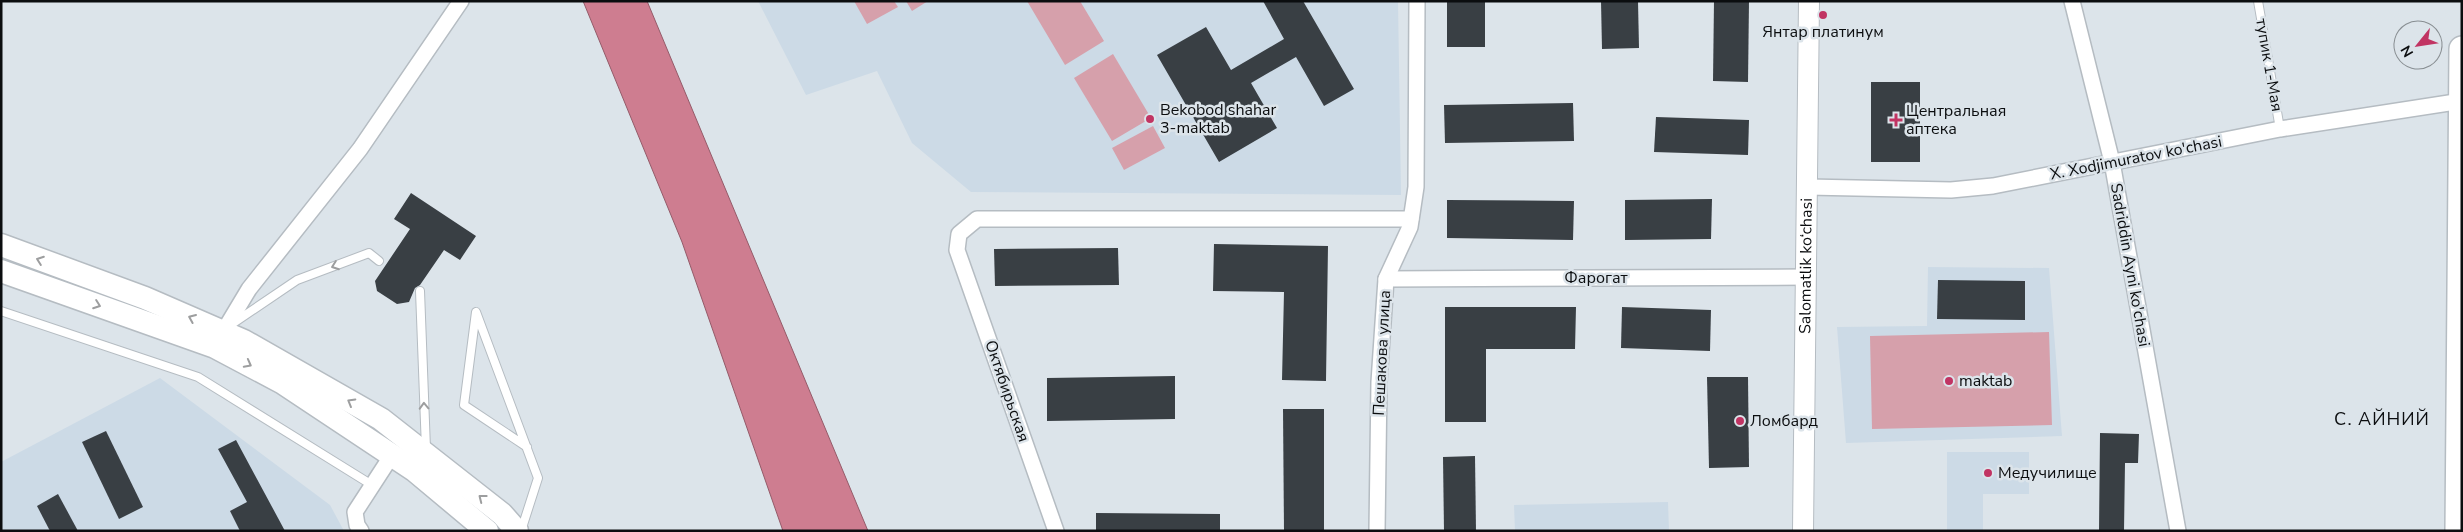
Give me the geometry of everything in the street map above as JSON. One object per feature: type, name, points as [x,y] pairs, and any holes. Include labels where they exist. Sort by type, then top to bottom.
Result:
[{"type":"main road","points":[[2458,531],[2462,49]]},
{"type":"main road","points":[[1,245],[145,298],[219,339],[392,455],[420,462],[502,514],[519,531]]},
{"type":"main road","points":[[1,271],[219,339],[244,341],[381,420],[487,531]]},
{"type":"street","points":[[219,339],[249,289],[360,149],[461,1]]},
{"type":"street","name":"Пешакова улица","points":[[1377,531],[1379,382],[1386,279],[1410,227],[1416,187],[1417,1]]},
{"type":"street","name":"Salomatlik ko‘chasi","points":[[1803,531],[1809,1]]},
{"type":"street","name":"Sadriddin Ayni ko'chasi","points":[[2072,1],[2112,162],[2178,531]]},
{"type":"street","name":"X. Xodjimuratov ko'chasi","points":[[1808,187],[1951,190],[1993,186],[2280,129],[2461,101]]},
{"type":"street","name":"Октябирьская","points":[[1056,531],[957,250],[959,234],[977,218],[1411,219]]},
{"type":"street","name":"Фарогат","points":[[1386,279],[1807,277]]},
{"type":"street","points":[[361,531],[357,525],[355,512],[392,455]]},
{"type":"lane","name":"тупик 1-Мая","points":[[2258,1],[2280,129]]},
{"type":"lane","points":[[219,339],[297,280],[369,253],[379,261]]},
{"type":"lane","points":[[420,291],[420,462]]},
{"type":"lane","points":[[1,311],[198,377],[372,485]]},
{"type":"lane","points":[[519,531],[538,478],[527,447],[480,321],[476,312],[464,405],[527,447]]},
{"type":"shaded area","points":[[583,1],[647,1],[868,531],[783,531],[682,242]]},
{"type":"shaded area","name":"Bekobod shahar 3-maktab","points":[[758,1],[1398,1],[1401,195],[971,192],[912,143],[877,71],[806,95]]},
{"type":"shaded area","points":[[854,1],[894,1],[898,7],[867,24]]},
{"type":"shaded area","points":[[906,1],[928,1],[912,11]]},
{"type":"shaded area","points":[[1027,1],[1080,1],[1104,41],[1065,65]]},
{"type":"shaded area","points":[[1113,54],[1151,118],[1112,141],[1074,78]]},
{"type":"shaded area","points":[[1153,126],[1165,148],[1124,170],[1112,148]]},
{"type":"shaded area","name":"maktab","points":[[1928,267],[2049,268],[2062,436],[1846,443],[1837,327],[1927,326]]},
{"type":"shaded area","points":[[2049,332],[2052,425],[1872,429],[1870,336]]},
{"type":"shaded area","points":[[160,378],[330,505],[344,531],[1,531],[1,462]]},
{"type":"shaded area","name":"Медучилище","points":[[1947,452],[2029,452],[2029,494],[1983,494],[1983,531],[1947,531]]},
{"type":"shaded area","points":[[1668,502],[1669,531],[1515,531],[1514,505]]},
{"type":"building","points":[[1263,1],[1303,1],[1354,89],[1324,106],[1296,57],[1251,83],[1277,128],[1219,162],[1157,55],[1206,27],[1231,70],[1284,39]]},
{"type":"building","points":[[1447,1],[1485,1],[1485,47],[1447,47]]},
{"type":"building","points":[[1601,1],[1638,1],[1639,48],[1602,49]]},
{"type":"building","points":[[1714,1],[1749,1],[1748,82],[1713,81]]},
{"type":"building","points":[[1871,82],[1920,82],[1920,162],[1871,162]]},
{"type":"building","points":[[1573,103],[1574,141],[1445,143],[1444,105]]},
{"type":"building","points":[[1656,117],[1749,120],[1748,155],[1654,152]]},
{"type":"building","points":[[411,193],[476,236],[460,260],[444,250],[420,285],[415,288],[409,302],[397,304],[377,291],[375,281],[410,229],[394,219]]},
{"type":"building","points":[[1712,199],[1711,239],[1625,240],[1625,200]]},
{"type":"building","points":[[1447,200],[1574,201],[1573,240],[1447,238]]},
{"type":"building","points":[[1214,244],[1328,246],[1326,381],[1282,380],[1284,292],[1213,291]]},
{"type":"building","points":[[1118,248],[1119,285],[995,286],[994,249]]},
{"type":"building","points":[[1938,280],[2025,281],[2025,320],[1937,319]]},
{"type":"building","points":[[1445,307],[1576,307],[1575,349],[1486,349],[1486,422],[1445,422]]},
{"type":"building","points":[[1622,307],[1711,310],[1710,351],[1621,348]]},
{"type":"building","points":[[1175,376],[1175,419],[1047,421],[1047,378]]},
{"type":"building","points":[[1707,377],[1748,377],[1749,467],[1709,468]]},
{"type":"building","points":[[1283,409],[1324,409],[1324,531],[1284,531]]},
{"type":"building","points":[[106,431],[143,507],[119,519],[82,442]]},
{"type":"building","points":[[2100,433],[2139,434],[2138,463],[2125,463],[2124,531],[2099,531]]},
{"type":"building","points":[[236,440],[285,531],[240,531],[230,511],[247,502],[218,449]]},
{"type":"building","points":[[1475,456],[1476,531],[1444,531],[1443,457]]},
{"type":"building","points":[[58,494],[78,531],[50,531],[37,506]]},
{"type":"building","points":[[1096,513],[1220,514],[1220,531],[1096,531]]},
{"type":"place","name":"Янтар платинум","points":[[1823,15]]},
{"type":"place","name":"Bekobod shahar 3-maktab","points":[[1150,119]]},
{"type":"place","name":"Центральная аптека","points":[[1896,120]]},
{"type":"place","name":"maktab","points":[[1949,381]]},
{"type":"place","name":"Ломбард","points":[[1740,421]]},
{"type":"place","name":"Медучилище","points":[[1988,473]]},
{"type":"district","name":"С. АЙНИЙ","points":[[2382,419]]}]
